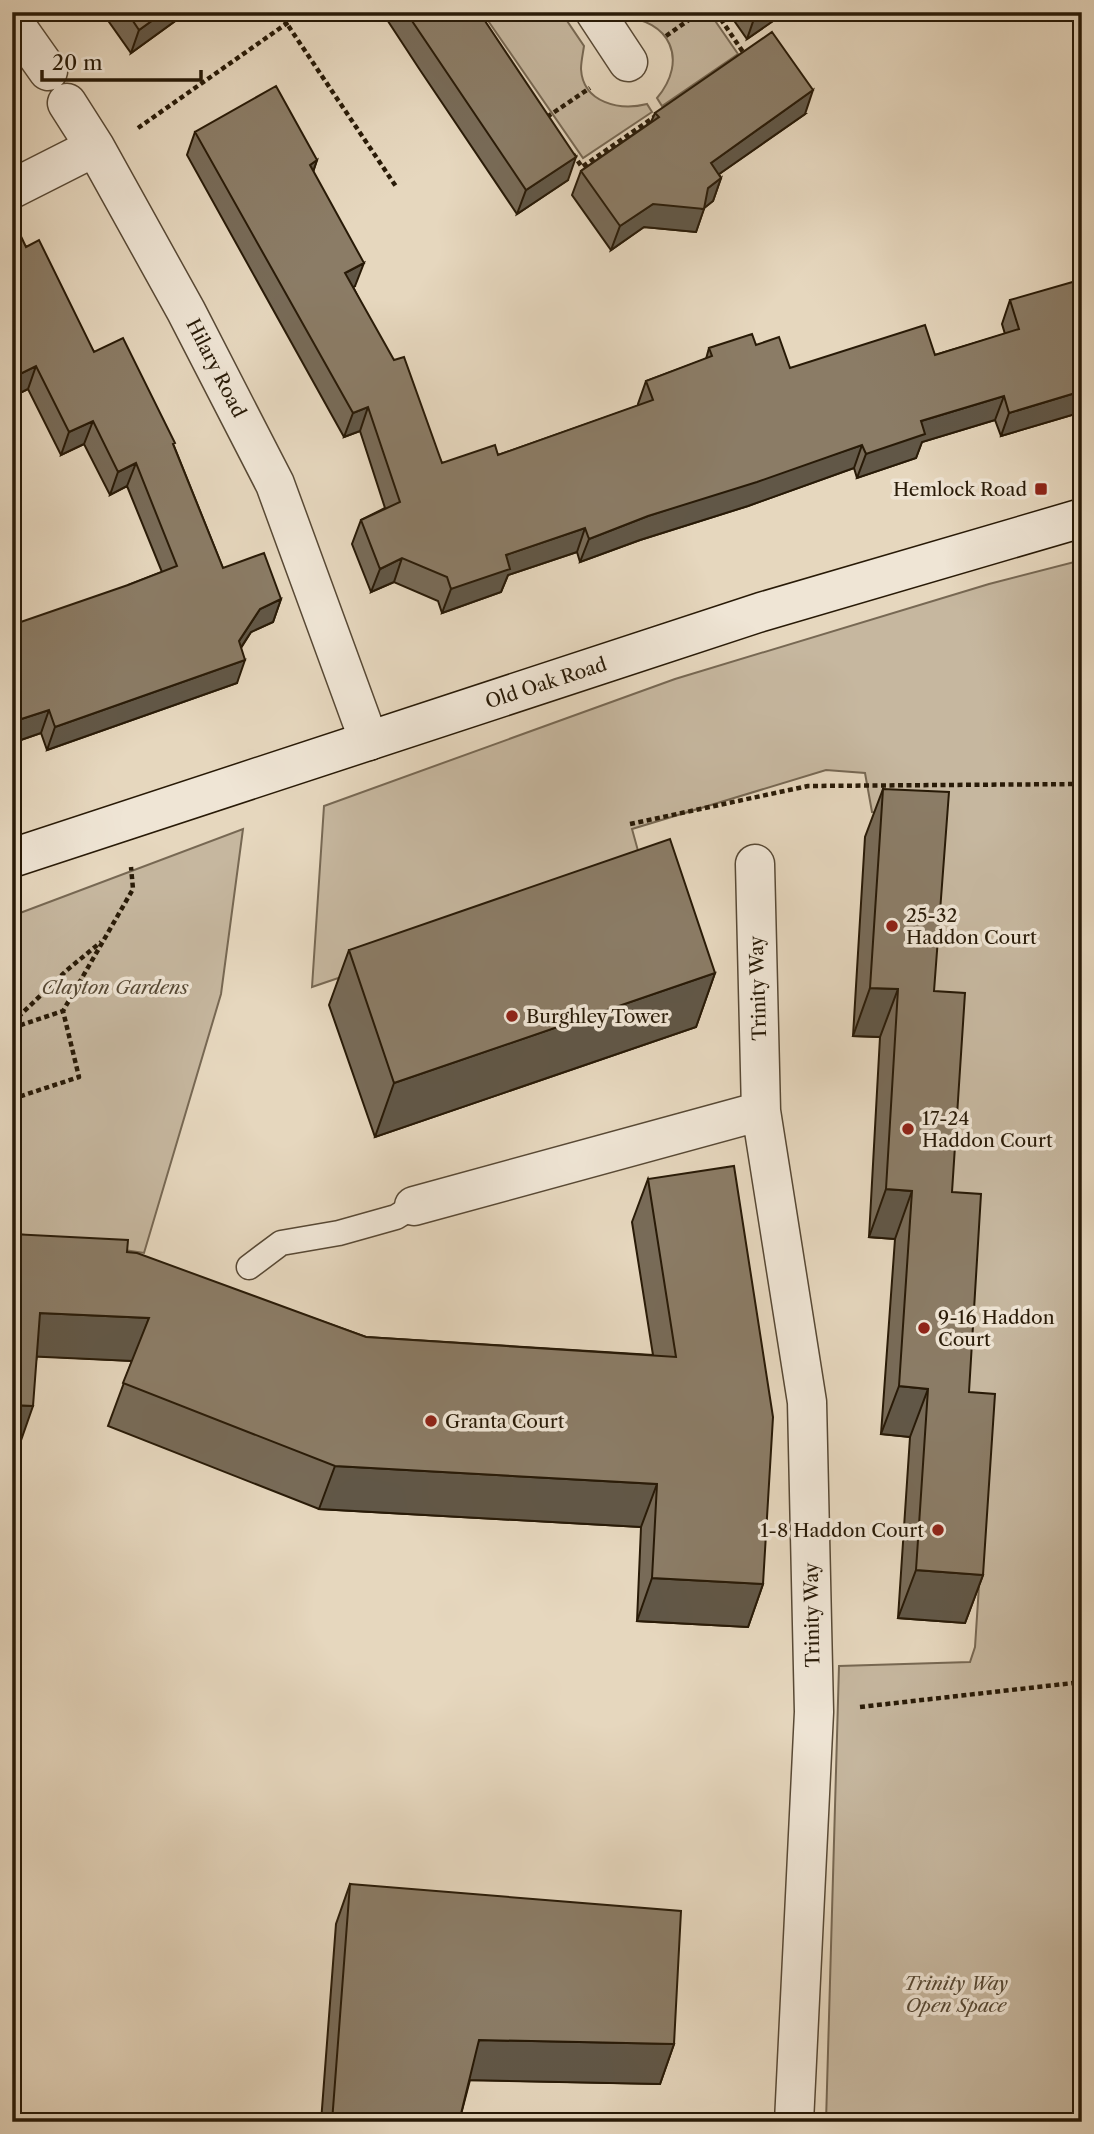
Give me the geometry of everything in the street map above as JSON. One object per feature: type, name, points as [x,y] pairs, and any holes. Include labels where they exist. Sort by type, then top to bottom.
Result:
[{"type":"street","points":[[595,12],[628,62]]},
{"type":"street","name":"Hilary Road","points":[[12,20],[95,147],[186,311],[275,484],[369,741]]},
{"type":"street","points":[[12,188],[95,147]]},
{"type":"street","name":"Old Oak Road","points":[[12,858],[761,612],[1082,518]]},
{"type":"street","name":"Trinity Way","points":[[755,864],[761,1111],[807,1402],[814,1712],[793,2122]]},
{"type":"street","points":[[414,1206],[761,1111]]},
{"type":"lane","points":[[249,1267],[281,1243],[349,1230],[396,1217],[414,1206]]},
{"type":"path","points":[[279,12],[397,188]]},
{"type":"path","points":[[131,132],[303,12]]},
{"type":"path","points":[[630,824],[808,786],[1082,784]]},
{"type":"path","points":[[12,1026],[63,1011],[133,889],[133,870],[128,861]]},
{"type":"path","points":[[12,1026],[67,970],[105,939]]},
{"type":"path","points":[[12,1099],[79,1077],[63,1011]]},
{"type":"path","points":[[814,1712],[1082,1682]]},
{"type":"green space","points":[[482,12],[561,12],[584,46],[581,69],[588,90],[605,102],[615,105],[647,104],[652,112],[583,158]]},
{"type":"green space","points":[[618,12],[709,12],[738,54],[662,106],[657,98],[667,84],[672,70],[673,56],[669,44],[662,33],[652,25],[638,19],[621,17]]},
{"type":"green space","name":"Trinity Way Open Space","points":[[1082,560],[1082,2122],[826,2122],[839,1666],[970,1662],[975,1647],[990,1416],[959,1413],[927,1015],[939,816],[872,812],[865,773],[826,770],[632,829],[645,876],[312,987],[324,806],[675,679],[989,584]]},
{"type":"green space","name":"Clayton Gardens","points":[[243,829],[221,994],[144,1253],[12,1233],[12,916]]},
{"type":"building","points":[[127,12],[164,12],[139,30]]},
{"type":"building","points":[[406,12],[479,12],[576,157],[526,190]]},
{"type":"building","points":[[772,32],[813,90],[711,163],[721,178],[708,188],[704,209],[653,204],[620,226],[581,171],[659,117],[655,113]]},
{"type":"building","points":[[276,86],[317,160],[310,165],[364,263],[345,273],[394,360],[404,357],[442,463],[495,445],[498,455],[653,400],[646,381],[712,356],[709,348],[752,334],[756,345],[779,337],[790,368],[925,325],[935,355],[1019,329],[1010,300],[1076,281],[1082,299],[1082,391],[1009,413],[1004,396],[921,421],[925,434],[866,454],[862,445],[648,516],[589,539],[585,528],[506,555],[510,569],[451,589],[447,577],[402,558],[380,569],[361,520],[400,502],[368,407],[353,413],[195,132]]},
{"type":"building","points":[[17,228],[26,247],[39,240],[94,352],[123,338],[175,443],[173,444],[223,568],[264,553],[281,599],[260,609],[239,641],[245,660],[55,727],[49,710],[12,722],[12,625],[177,566],[136,463],[118,472],[93,421],[69,432],[36,366],[18,375],[12,363],[12,230]]},
{"type":"building","points":[[883,789],[949,792],[934,991],[965,993],[952,1192],[981,1194],[969,1392],[995,1394],[983,1575],[916,1570],[928,1389],[899,1386],[912,1191],[886,1189],[898,989],[870,988]]},
{"type":"building","points":[[670,839],[715,973],[394,1083],[349,950]]},
{"type":"building","name":"Granta Court","points":[[734,1166],[773,1417],[763,1584],[652,1578],[657,1484],[335,1466],[123,1383],[149,1318],[40,1313],[33,1406],[12,1405],[12,1234],[128,1240],[127,1252],[137,1253],[366,1337],[676,1357],[648,1179]]},
{"type":"building","points":[[350,1884],[681,1911],[674,2044],[479,2040],[459,2122],[332,2122]]},
{"type":"place","name":"Hemlock Road","points":[[1041,489]]},
{"type":"place","name":"25-32 Haddon Court","points":[[892,926]]},
{"type":"place","name":"Burghley Tower","points":[[512,1016]]},
{"type":"place","name":"17-24 Haddon Court","points":[[908,1129]]},
{"type":"place","name":"9-16 Haddon Court","points":[[924,1328]]},
{"type":"place","name":"Granta Court","points":[[431,1421]]},
{"type":"place","name":"1-8 Haddon Court","points":[[938,1530]]}]
